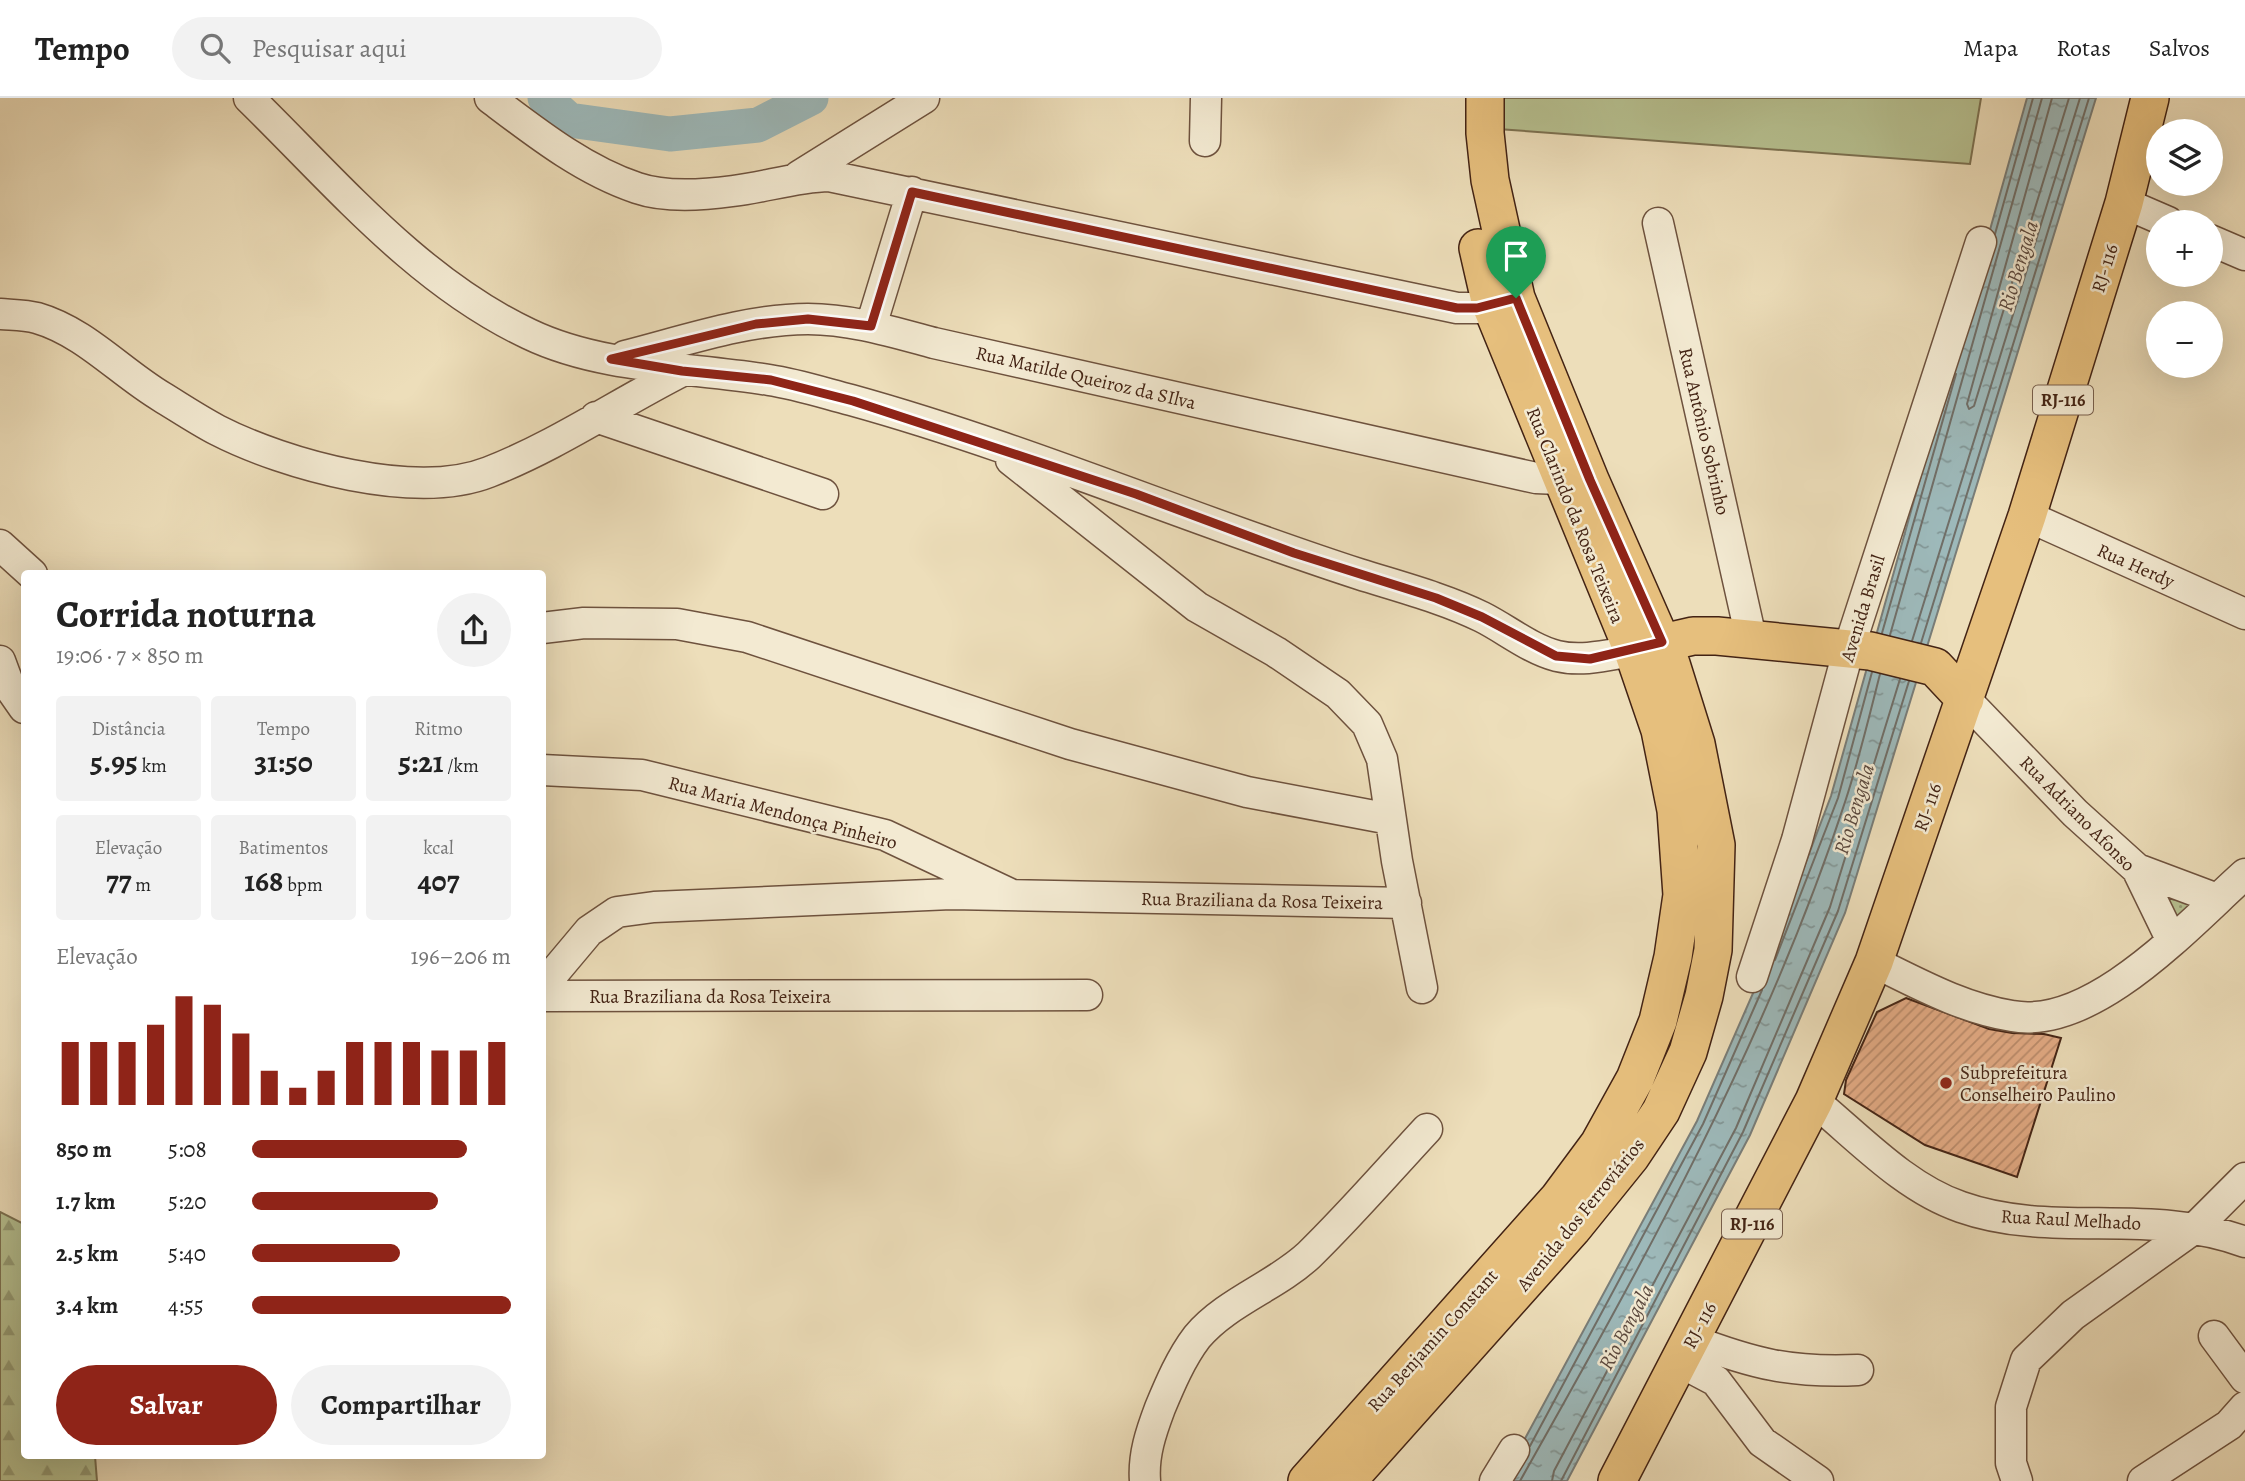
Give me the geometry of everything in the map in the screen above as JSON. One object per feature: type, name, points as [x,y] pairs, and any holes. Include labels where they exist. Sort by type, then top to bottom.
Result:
[{"type":"main road","name":"Rua Clarindo da Rosa Teixeira","points":[[1463,98],[1469,206],[1503,301],[1647,647],[1676,810],[1682,895],[1673,957],[1658,1021],[1635,1079],[1599,1144],[1559,1198]]},
{"type":"main road","points":[[1485,98],[1485,133],[1503,301]]},
{"type":"main road","name":"RJ- 116","points":[[1617,1481],[1814,1101],[1874,962],[2027,516],[2124,203],[2150,98]]},
{"type":"main road","points":[[1647,647],[1693,636],[1751,638],[1859,650],[1935,667],[1965,699]]},
{"type":"main road","name":"Avenida dos Ferroviários","points":[[1347,1481],[1572,1229],[1631,1156],[1661,1111],[1688,1052],[1704,996],[1713,950],[1717,845],[1683,696],[1647,647]]},
{"type":"main road","name":"Rua Benjamin Constant","points":[[1306,1480],[1559,1198]]},
{"type":"street","points":[[249,98],[399,245],[466,299],[532,336],[611,359],[682,371],[771,380],[853,401],[1136,494],[1294,553],[1436,598],[1482,617],[1556,656],[1590,659],[1647,647]]},
{"type":"street","points":[[491,98],[536,132],[599,171],[639,189],[683,195],[735,191],[798,177],[829,176],[1457,308],[1503,301]]},
{"type":"street","points":[[798,177],[923,98]]},
{"type":"street","points":[[1205,141],[1206,98]]},
{"type":"street","points":[[871,326],[912,192]]},
{"type":"street","points":[[2124,203],[2146,212]]},
{"type":"street","name":"Rua Antônio Sobrinho","points":[[1658,223],[1751,638]]},
{"type":"street","name":"Avenida Brasil","points":[[1752,977],[1859,650],[1981,242]]},
{"type":"street","points":[[2223,246],[2245,256]]},
{"type":"street","points":[[0,314],[37,318],[79,337],[158,395],[218,431],[289,457],[381,481],[440,485],[486,473],[535,451],[682,371]]},
{"type":"street","name":"Rua Matilde Queiroz da SIlva","points":[[611,359],[756,324],[808,319],[871,326],[934,343],[1522,475],[1576,480]]},
{"type":"street","points":[[596,417],[823,494]]},
{"type":"street","name":"Rua Braziliana da Rosa Teixeira","points":[[546,982],[589,931],[617,912],[654,907],[951,894],[1406,903],[1382,759],[1367,724],[1338,694],[1276,652],[1196,607],[995,447]]},
{"type":"street","name":"Rua Herdy","points":[[2027,516],[2245,614]]},
{"type":"street","points":[[0,545],[28,570]]},
{"type":"street","points":[[546,628],[584,623],[677,624],[747,637],[1070,744],[1247,792],[1391,819]]},
{"type":"street","name":"Rua Adriano Afonso","points":[[1965,699],[2074,813],[2137,869],[2172,941]]},
{"type":"street","name":"Rua Maria Mendonça Pinheiro","points":[[546,771],[642,775],[886,835],[1013,895]]},
{"type":"street","points":[[2137,869],[2217,899]]},
{"type":"street","points":[[1874,962],[1956,1002],[2014,1017],[2058,1016],[2094,1000],[2172,941],[2245,874]]},
{"type":"street","points":[[1406,903],[1422,988]]},
{"type":"street","name":"Rua Braziliana da Rosa Teixeira","points":[[546,996],[1087,995]]},
{"type":"street","name":"Rua Raul Melhado","points":[[1814,1101],[1913,1182],[1959,1207],[2012,1220],[2196,1227],[2245,1242]]},
{"type":"street","points":[[1145,1481],[1144,1464],[1152,1428],[1173,1376],[1198,1336],[1232,1308],[1279,1279],[1308,1255],[1427,1129]]},
{"type":"street","points":[[2017,1481],[2011,1463],[2011,1407],[2026,1360],[2073,1315],[2196,1227],[2245,1178]]},
{"type":"street","points":[[2214,1336],[2245,1378]]},
{"type":"street","points":[[1686,1351],[1777,1368],[1815,1372],[1858,1370]]},
{"type":"street","points":[[1686,1351],[1716,1381],[1762,1442],[1818,1481]]},
{"type":"street","points":[[2143,1481],[2230,1425],[2245,1407]]},
{"type":"street","points":[[1495,1481],[1514,1450]]},
{"type":"green space","points":[[1501,98],[1981,98],[1970,164],[1498,129]]},
{"type":"green space","points":[[2164,883],[2205,900],[2171,924]]},
{"type":"green space","points":[[0,1212],[21,1222],[21,1459],[95,1459],[97,1481],[0,1481]]},
{"type":"water","name":"Rio Bengala","points":[[2027,98],[2096,98],[1845,913],[1750,1135],[1567,1481],[1502,1481],[1697,1121],[1775,943],[1831,796]]},
{"type":"building","name":"Subprefeitura Conselheiro Paulino","points":[[1906,998],[1989,1029],[2061,1038],[2017,1177],[1925,1145],[1844,1094],[1846,1080],[1877,1012]]},
{"type":"waterway","points":[[545,98],[569,120],[670,134],[758,125],[811,98]]},
{"type":"place","name":"Subprefeitura Conselheiro Paulino","points":[[1946,1083]]},
{"type":"route","points":[[912,192],[1457,308],[1477,308],[1516,298],[1590,480],[1662,642],[1590,659],[1556,656],[1482,617],[1436,598],[1294,553],[1136,494],[853,401],[771,380],[682,371],[611,359],[756,324],[808,319],[871,326],[912,192]]}]
